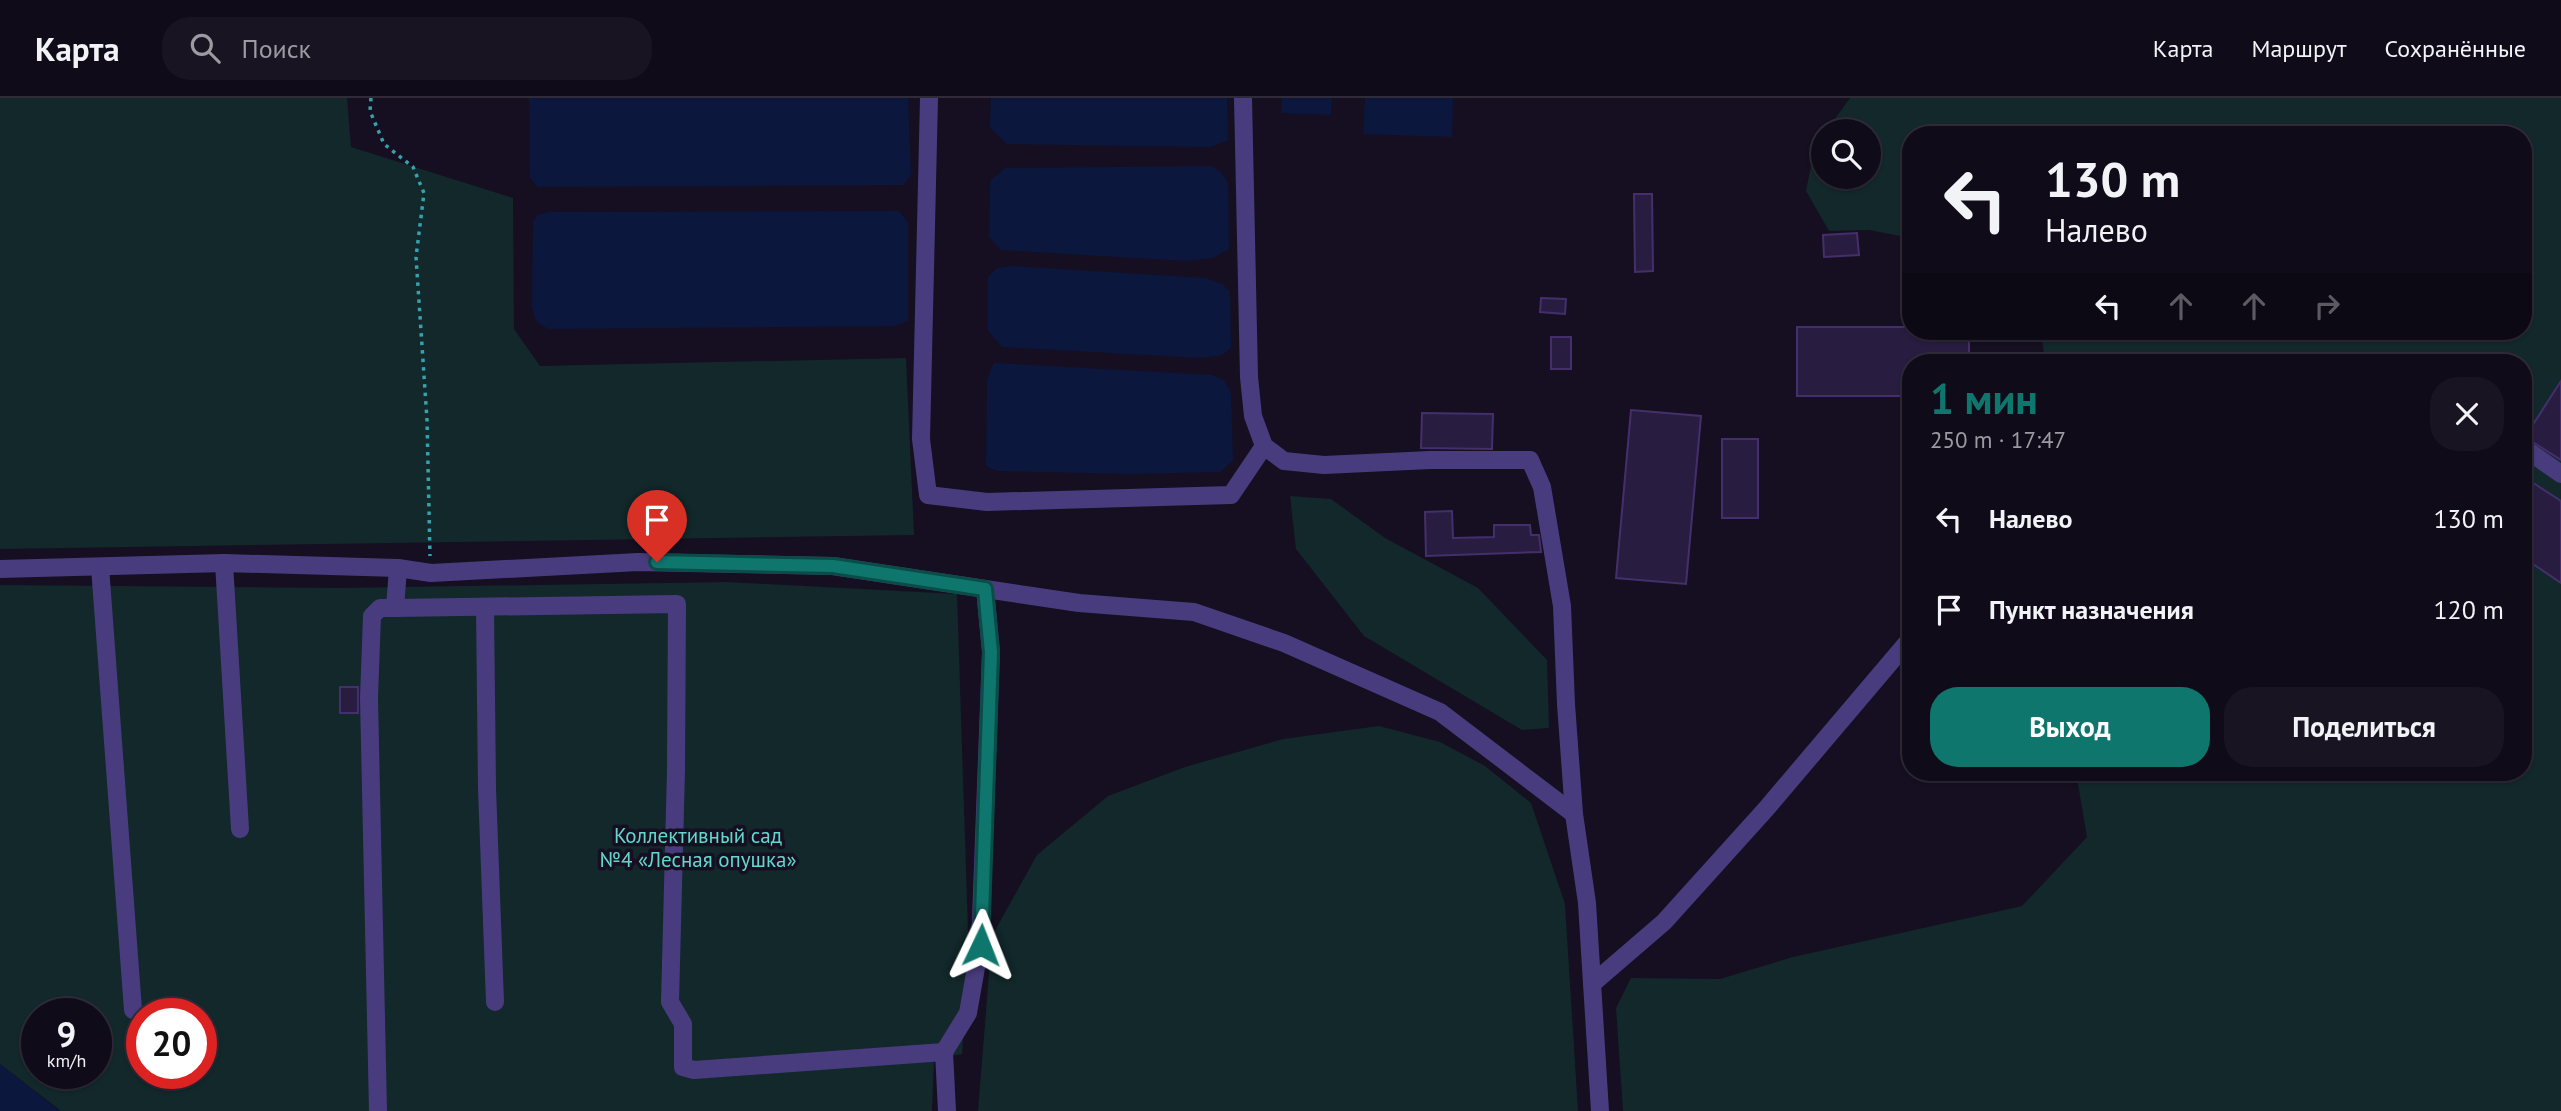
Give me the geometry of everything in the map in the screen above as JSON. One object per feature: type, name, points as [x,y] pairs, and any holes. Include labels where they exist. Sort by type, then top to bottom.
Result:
[{"type":"lane","points":[[929,98],[921,439],[928,495],[987,502],[1231,495],[1264,446]]},
{"type":"lane","points":[[1243,98],[1249,377],[1253,416],[1264,446],[1284,461],[1324,465],[1430,460],[1530,460],[1542,487],[1562,606],[1574,814],[1587,903],[1600,1111]]},
{"type":"lane","points":[[2532,454],[2561,474]]},
{"type":"lane","points":[[0,569],[224,563],[398,568],[431,573],[638,562],[833,566],[1080,603],[1194,612],[1284,643],[1440,712],[1574,814]]},
{"type":"lane","points":[[224,563],[240,829]]},
{"type":"lane","points":[[100,567],[132,998]]},
{"type":"lane","points":[[395,608],[398,568]]},
{"type":"lane","points":[[947,1111],[944,1052],[968,1013],[981,945],[991,652],[985,589]]},
{"type":"lane","points":[[378,1111],[369,698],[372,616],[380,608],[677,604],[676,784],[670,1002],[683,1024],[683,1067],[694,1070],[944,1052]]},
{"type":"lane","points":[[485,607],[487,788],[495,1003]]},
{"type":"lane","points":[[1592,984],[1664,922],[1766,809],[1902,649]]},
{"type":"path","points":[[371,98],[370,111],[384,144],[413,167],[424,193],[416,257],[427,420],[431,573]]},
{"type":"green space","points":[[0,98],[347,98],[351,147],[513,198],[514,329],[540,366],[906,358],[914,535],[0,549]]},
{"type":"green space","points":[[1850,98],[2561,98],[2561,1111],[1623,1111],[1616,1008],[1631,978],[1720,979],[1793,957],[2022,906],[2087,837],[2078,781],[2532,781],[2532,354],[2044,354],[2042,340],[2532,340],[2532,126],[1902,126],[1902,236],[1869,230],[1829,231],[1806,191],[1811,166],[1811,189],[1881,189],[1881,119],[1835,119]]},
{"type":"green space","points":[[1290,496],[1331,499],[1385,538],[1478,588],[1547,660],[1549,728],[1522,730],[1364,636],[1296,549]]},
{"type":"green space","name":"Коллективный сад №4 «Лесная опушка»","points":[[727,582],[957,594],[969,961],[962,1054],[934,1059],[932,1111],[61,1111],[32,1089],[112,1089],[112,998],[21,998],[21,1080],[0,1064],[0,585],[340,588]]},
{"type":"green space","points":[[1379,726],[1440,742],[1485,766],[1531,803],[1565,904],[1578,1111],[978,1111],[992,936],[1037,855],[1108,796],[1185,767],[1283,739]]},
{"type":"water","points":[[529,98],[908,98],[911,175],[904,185],[538,187],[530,178]]},
{"type":"water","points":[[991,98],[1227,98],[1228,140],[1211,147],[1007,144],[990,128]]},
{"type":"water","points":[[1282,98],[1332,98],[1331,115],[1281,113]]},
{"type":"water","points":[[1365,98],[1453,98],[1452,137],[1363,134]]},
{"type":"water","points":[[1211,166],[1221,172],[1228,183],[1229,249],[1213,258],[1186,261],[1001,250],[989,237],[990,181],[1005,168]]},
{"type":"water","points":[[899,211],[908,223],[908,321],[895,326],[548,329],[537,322],[532,308],[533,222],[538,215],[548,212]]},
{"type":"water","points":[[1012,266],[1206,278],[1222,284],[1230,292],[1231,348],[1222,355],[1201,358],[1002,347],[988,331],[988,277],[997,268]]},
{"type":"water","points":[[994,363],[1212,375],[1224,380],[1231,393],[1233,460],[1220,472],[1131,474],[997,471],[986,466],[987,379]]},
{"type":"water","points":[[0,1064],[21,1081],[21,1089],[32,1089],[61,1111],[0,1111]]},
{"type":"building","points":[[1634,194],[1652,194],[1653,271],[1635,272]]},
{"type":"building","points":[[1857,233],[1859,255],[1824,257],[1823,235]]},
{"type":"building","points":[[1541,298],[1566,299],[1565,314],[1540,312]]},
{"type":"building","points":[[1797,327],[1902,327],[1902,340],[1969,340],[1969,354],[1902,354],[1902,396],[1797,396]]},
{"type":"building","points":[[1551,337],[1571,337],[1571,369],[1551,369]]},
{"type":"building","points":[[2561,381],[2561,460],[2532,441],[2532,426]]},
{"type":"building","points":[[1631,410],[1701,416],[1686,584],[1616,578]]},
{"type":"building","points":[[1422,413],[1493,414],[1492,449],[1421,448]]},
{"type":"building","points":[[1722,439],[1758,439],[1758,518],[1722,518]]},
{"type":"building","points":[[2532,482],[2561,501],[2561,583],[2532,563]]},
{"type":"building","points":[[1452,511],[1453,538],[1494,537],[1494,525],[1530,525],[1531,535],[1539,535],[1541,552],[1426,556],[1425,512]]},
{"type":"building","points":[[340,687],[358,687],[358,713],[340,713]]},
{"type":"route","points":[[657,562],[833,566],[985,589],[991,652],[981,945]]}]
